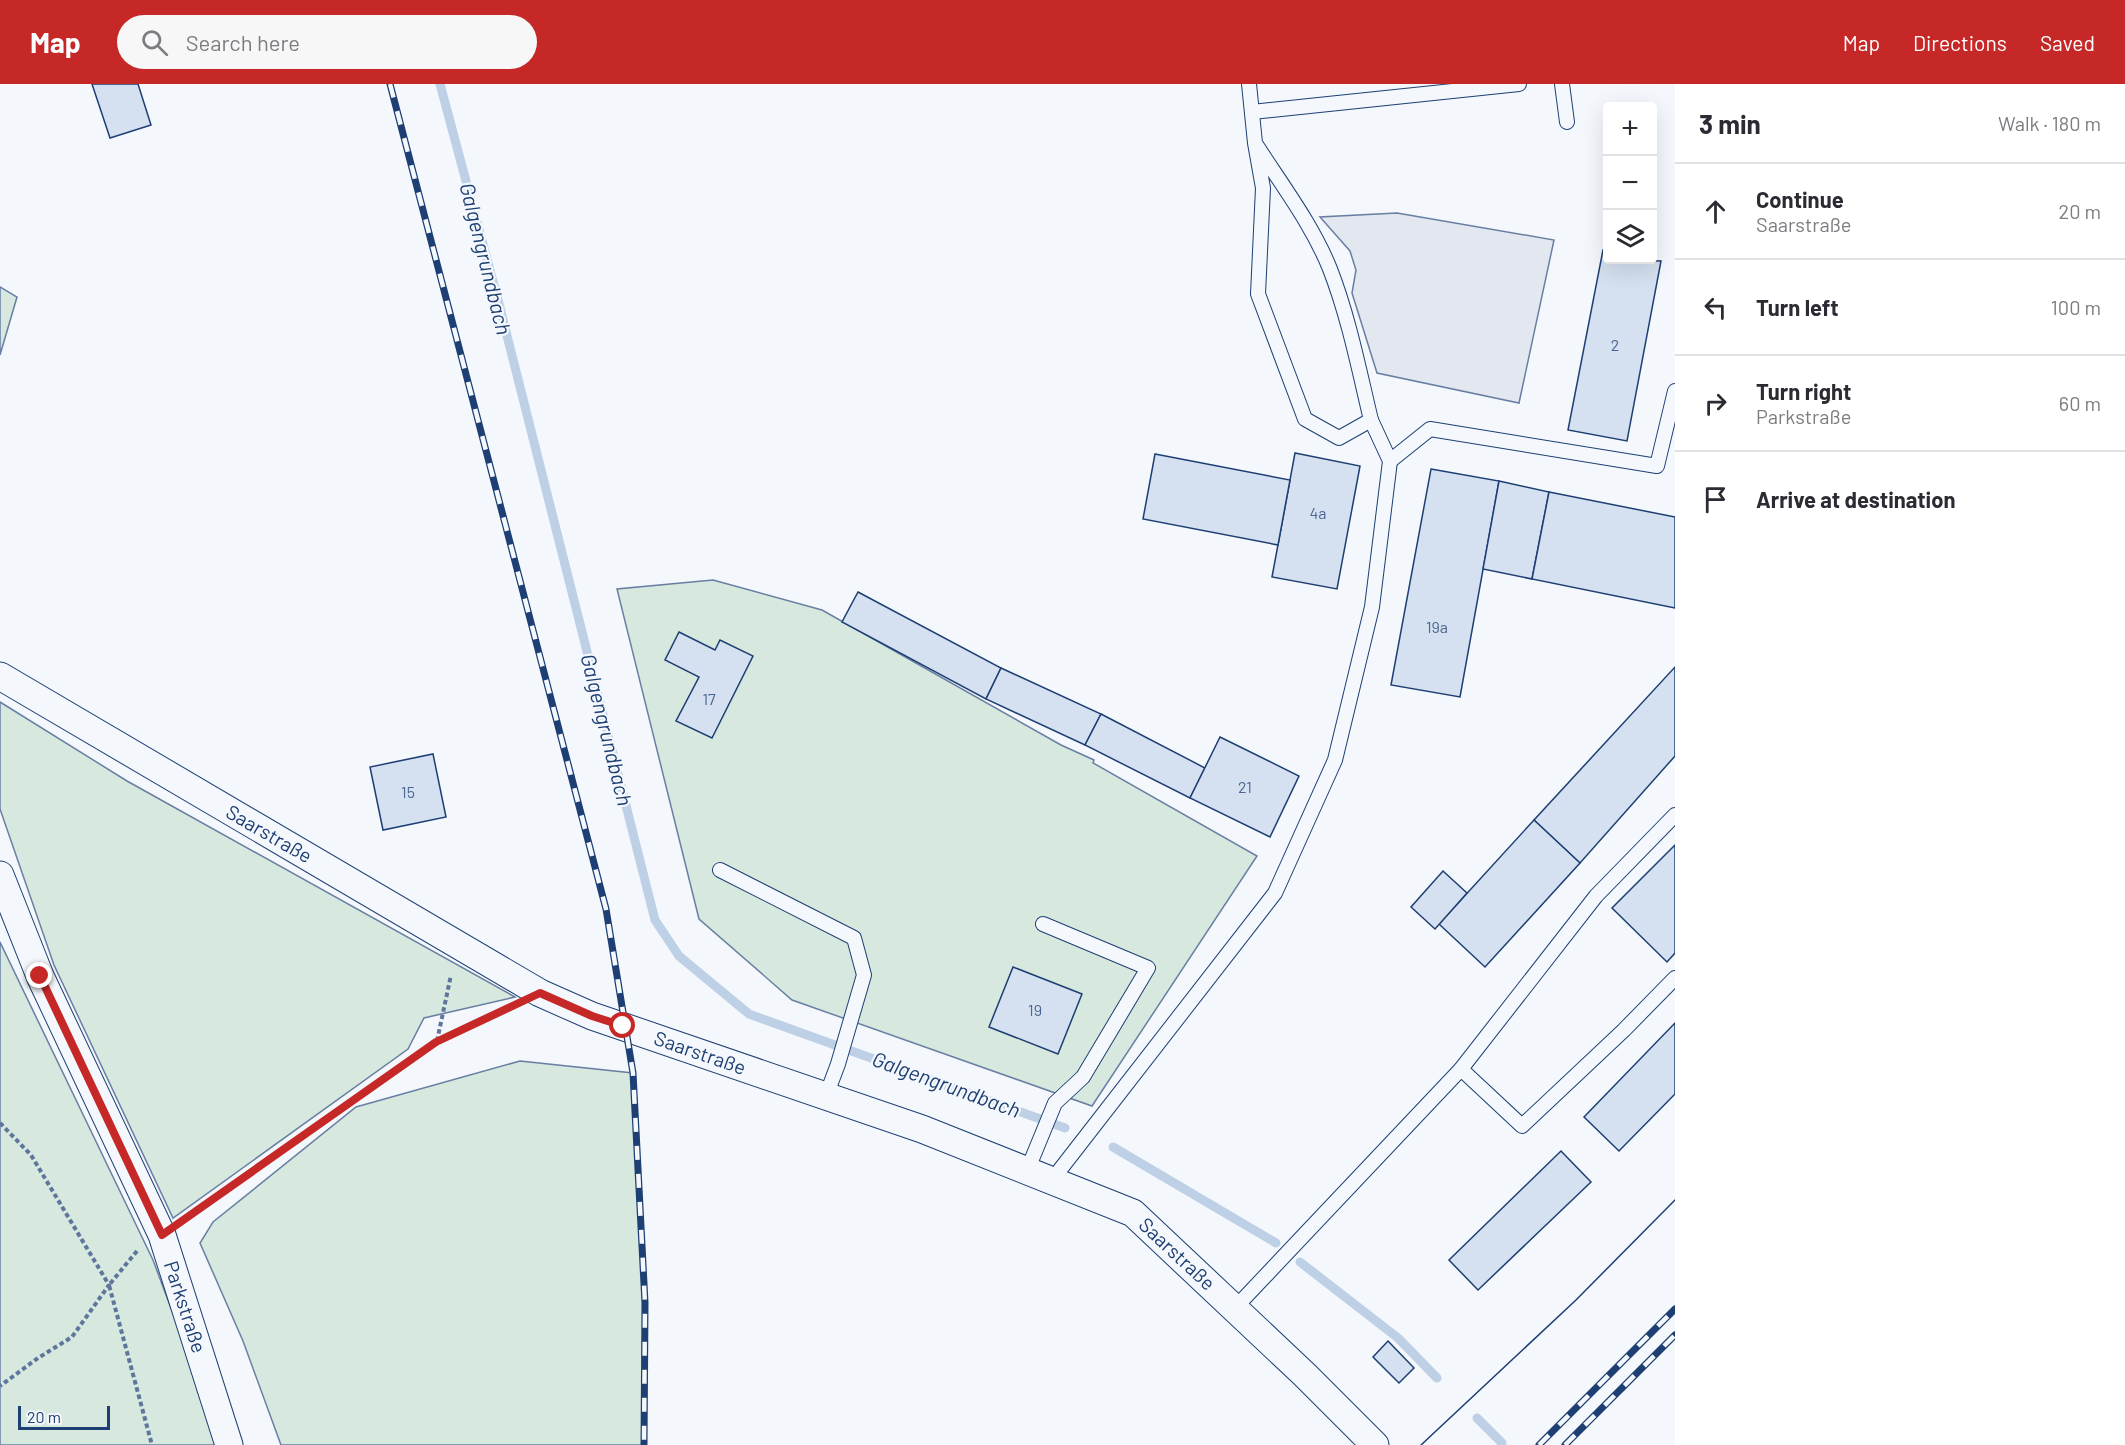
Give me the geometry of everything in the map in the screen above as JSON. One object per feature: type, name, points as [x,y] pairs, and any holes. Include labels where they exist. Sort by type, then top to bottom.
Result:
[{"type":"street","name":"Saarstraße","points":[[0,676],[540,993],[592,1016],[922,1129],[1133,1213],[1305,1375],[1375,1445]]},
{"type":"street","name":"Parkstraße","points":[[0,875],[40,976],[162,1235],[229,1445]]},
{"type":"lane","points":[[1249,84],[1255,143],[1263,188],[1258,294],[1305,419],[1339,438],[1371,420]]},
{"type":"lane","points":[[1252,112],[1519,84]]},
{"type":"lane","points":[[1562,84],[1567,122]]},
{"type":"lane","points":[[1052,1180],[1275,893],[1335,760],[1372,607],[1390,461],[1371,420],[1351,335],[1330,270],[1313,234],[1255,143]]},
{"type":"lane","points":[[1390,461],[1430,429],[1657,466],[1675,391]]},
{"type":"lane","points":[[1235,1308],[1461,1069],[1596,896],[1675,815]]},
{"type":"lane","points":[[720,870],[854,938],[864,975],[838,1064],[826,1096]]},
{"type":"lane","points":[[1027,1170],[1055,1102],[1083,1077],[1148,968],[1043,924]]},
{"type":"lane","points":[[1461,1069],[1522,1126],[1624,1030],[1675,978]]},
{"type":"path","points":[[436,1042],[458,944]]},
{"type":"path","points":[[0,1386],[72,1337],[109,1285],[144,1242],[162,1235],[436,1042],[540,993]]},
{"type":"path","points":[[0,1123],[31,1155],[109,1285],[152,1445]]},
{"type":"shaded area","points":[[1397,213],[1554,240],[1519,403],[1377,373],[1352,293],[1356,270],[1350,251],[1320,217]]},
{"type":"shaded area","points":[[0,287],[17,297],[0,355]]},
{"type":"shaded area","points":[[713,580],[822,610],[1061,745],[1094,760],[1093,763],[1257,856],[1092,1106],[792,1000],[699,919],[617,589]]},
{"type":"shaded area","points":[[0,702],[127,781],[515,997],[424,1018],[408,1049],[173,1218],[54,965],[0,809]]},
{"type":"shaded area","points":[[0,942],[153,1260],[222,1445],[0,1445]]},
{"type":"shaded area","points":[[520,1061],[633,1073],[645,1303],[644,1445],[281,1445],[243,1341],[200,1243],[213,1222],[356,1107]]},
{"type":"building","points":[[92,84],[138,84],[151,125],[110,138]]},
{"type":"building","points":[[1603,250],[1603,264],[1657,264],[1657,261],[1661,261],[1627,441],[1568,430]]},
{"type":"building","points":[[1295,453],[1360,466],[1337,589],[1272,577]]},
{"type":"building","points":[[1155,454],[1290,480],[1278,545],[1143,519]]},
{"type":"building","points":[[1431,469],[1499,481],[1460,697],[1391,685]]},
{"type":"building","points":[[1499,481],[1549,492],[1532,579],[1483,569]]},
{"type":"building","points":[[1549,492],[1675,517],[1675,608],[1532,579]]},
{"type":"building","points":[[858,592],[1001,668],[986,699],[842,622]]},
{"type":"building","points":[[679,632],[715,650],[720,640],[753,656],[712,738],[676,721],[699,677],[665,660]]},
{"type":"building","points":[[1675,667],[1675,756],[1580,863],[1534,820]]},
{"type":"building","points":[[1001,668],[1101,714],[1085,745],[986,699]]},
{"type":"building","points":[[1101,714],[1205,768],[1190,798],[1085,745]]},
{"type":"building","points":[[1220,737],[1299,776],[1270,837],[1190,798]]},
{"type":"building","points":[[433,754],[446,817],[383,830],[370,767]]},
{"type":"building","points":[[1534,820],[1580,863],[1485,967],[1439,924]]},
{"type":"building","points":[[1675,845],[1675,953],[1667,962],[1612,908]]},
{"type":"building","points":[[1443,871],[1467,893],[1435,929],[1411,907]]},
{"type":"building","points":[[1013,967],[1082,994],[1058,1054],[989,1027]]},
{"type":"building","points":[[1675,1023],[1675,1094],[1619,1151],[1584,1117]]},
{"type":"building","points":[[1561,1151],[1591,1182],[1478,1290],[1449,1260]]},
{"type":"building","points":[[1388,1341],[1414,1368],[1399,1383],[1373,1357]]},
{"type":"waterway","name":"Galgengrundbach","points":[[440,84],[499,304],[655,920],[679,956],[749,1014],[1065,1128]]},
{"type":"waterway","name":"Galgengrundbach","points":[[1113,1147],[1276,1243]]},
{"type":"waterway","name":"Galgengrundbach","points":[[1300,1262],[1398,1338],[1437,1378]]},
{"type":"waterway","name":"Galgengrundbach","points":[[1477,1418],[1502,1443]]},
{"type":"tram line","points":[[1421,1445],[1576,1300],[1675,1200]]},
{"type":"railway","points":[[390,84],[606,909],[633,1073],[645,1303],[644,1445]]},
{"type":"railway","points":[[1539,1445],[1675,1309]]},
{"type":"railway","points":[[1565,1445],[1675,1335]]},
{"type":"route","points":[[40,976],[162,1235],[436,1042],[540,993],[592,1016],[623,1026]]}]
